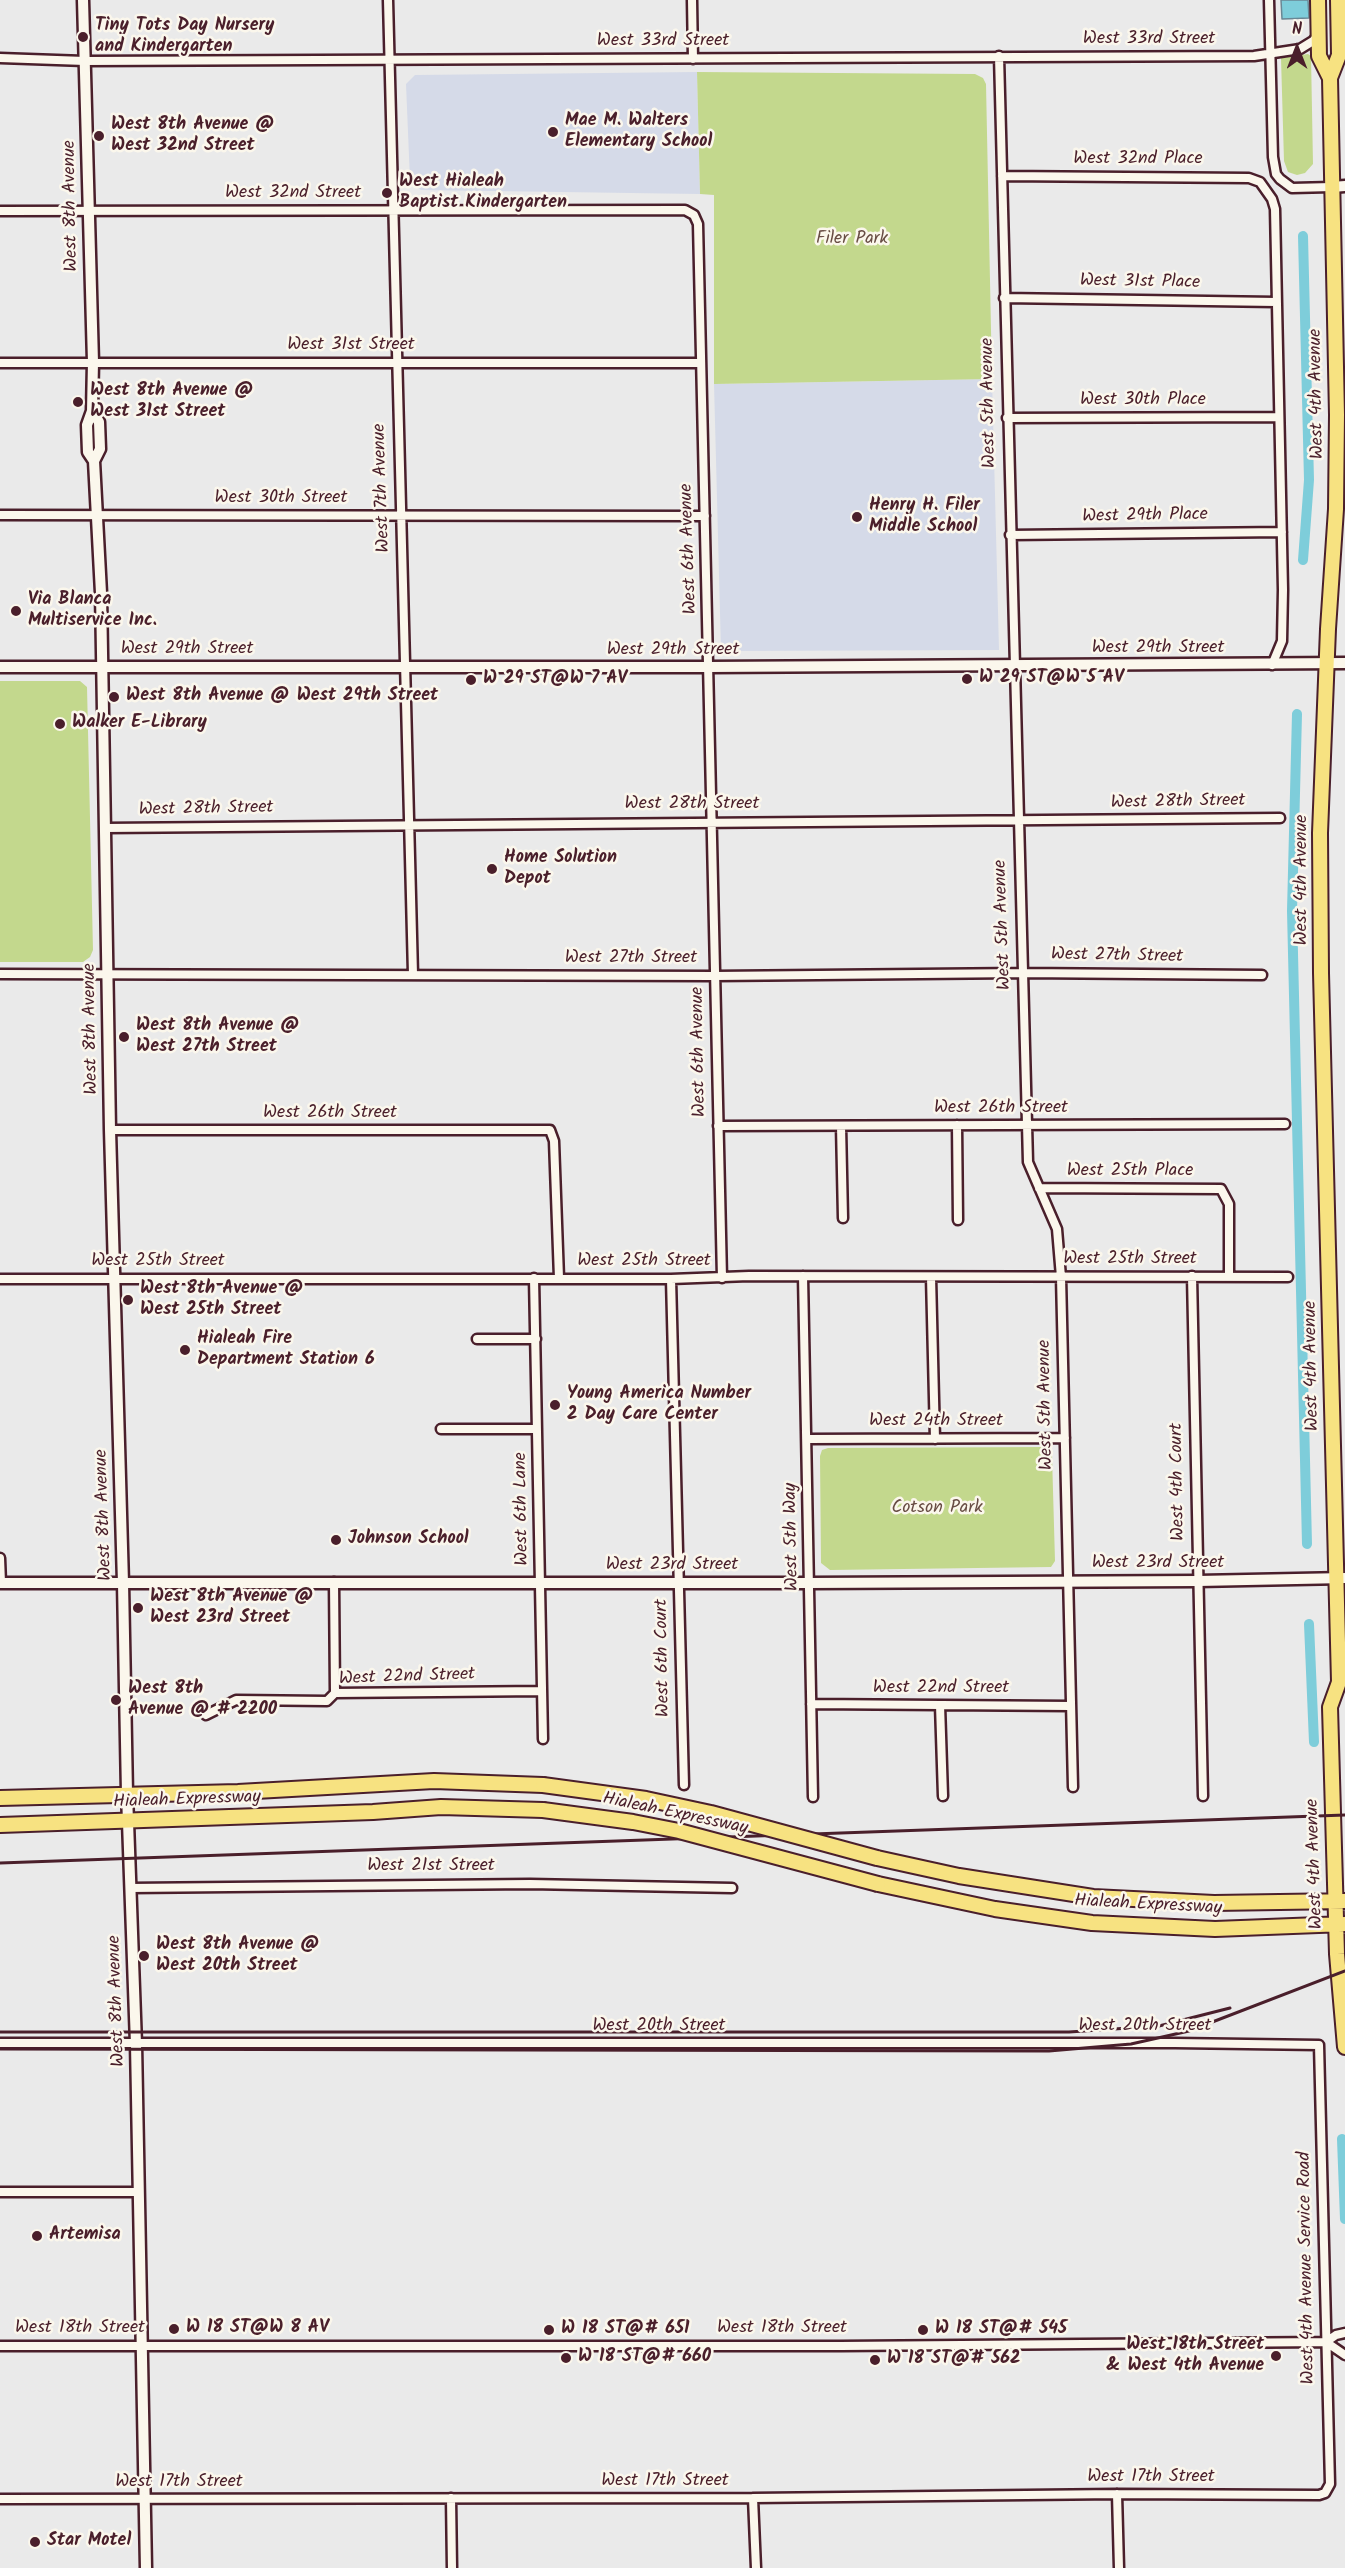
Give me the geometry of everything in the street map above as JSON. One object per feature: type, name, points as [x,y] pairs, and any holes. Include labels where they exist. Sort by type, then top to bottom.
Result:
[{"type":"main road","name":"West 4th Avenue","points":[[1318,0],[1319,56],[1330,78],[1339,187],[1341,509],[1326,664],[1320,833],[1321,973],[1341,1578],[1342,1688],[1330,1707],[1345,2047]]},
{"type":"main road","name":"West 4th Avenue","points":[[1330,78],[1339,55],[1342,23],[1338,0]]},
{"type":"main road","name":"Hialeah Expressway","points":[[0,1798],[238,1792],[434,1781],[543,1785],[615,1794],[700,1811],[877,1858],[959,1876],[1093,1897],[1214,1903],[1340,1901]]},
{"type":"main road","name":"Hialeah Expressway","points":[[0,1825],[374,1812],[441,1807],[543,1810],[633,1822],[679,1831],[878,1884],[995,1909],[1092,1923],[1215,1929],[1340,1924]]},
{"type":"street","name":"West 8th Avenue","points":[[83,0],[90,212],[92,411],[99,422],[100,449],[94,461],[98,514],[102,666],[110,1130],[127,1794],[136,2044],[146,2568]]},
{"type":"street","name":"West 7th Avenue","points":[[388,0],[413,974]]},
{"type":"street","points":[[692,0],[693,59]]},
{"type":"street","points":[[1269,0],[1274,167],[1280,179],[1292,188],[1339,187]]},
{"type":"street","name":"West 33rd Street","points":[[0,58],[85,61],[1254,56],[1308,46],[1319,33]]},
{"type":"street","name":"West 5th Avenue","points":[[999,56],[1026,1125],[1028,1162],[1057,1229],[1061,1277],[1073,1788]]},
{"type":"street","name":"West 32nd Place","points":[[1002,176],[1249,178],[1260,182],[1268,191],[1275,209],[1276,302]]},
{"type":"street","name":"West 32nd Street","points":[[0,211],[685,210],[694,215]]},
{"type":"street","name":"West 6th Avenue","points":[[694,215],[698,224],[710,667],[722,1278]]},
{"type":"street","name":"West 31st Place","points":[[1004,298],[1276,302]]},
{"type":"street","points":[[1272,665],[1282,641],[1283,590],[1276,302]]},
{"type":"street","name":"West 31st Street","points":[[0,363],[701,363]]},
{"type":"street","name":"West 30th Place","points":[[1007,418],[1279,417]]},
{"type":"street","name":"West 30th Street","points":[[0,515],[705,516]]},
{"type":"street","name":"West 29th Place","points":[[1010,536],[1282,532]]},
{"type":"street","name":"West 29th Street","points":[[0,667],[710,667],[1345,663]]},
{"type":"street","name":"West 28th Street","points":[[105,828],[713,821],[1280,818]]},
{"type":"street","name":"West 27th Street","points":[[0,974],[715,976],[1022,973],[1262,975]]},
{"type":"street","name":"West 26th Street","points":[[718,1126],[1285,1124]]},
{"type":"street","points":[[957,1125],[958,1220]]},
{"type":"street","points":[[841,1126],[843,1218]]},
{"type":"street","name":"West 26th Street","points":[[110,1130],[550,1130],[554,1142],[559,1278]]},
{"type":"street","name":"West 25th Place","points":[[1039,1188],[1221,1189],[1229,1204],[1229,1277]]},
{"type":"street","name":"West 5th Way","points":[[803,1276],[808,1439],[813,1797]]},
{"type":"street","name":"West 4th Court","points":[[1192,1276],[1203,1796]]},
{"type":"street","points":[[931,1277],[935,1438]]},
{"type":"street","name":"West 25th Street","points":[[0,1279],[1288,1277]]},
{"type":"street","name":"West 6th Lane","points":[[534,1278],[543,1739]]},
{"type":"street","name":"West 6th Court","points":[[671,1278],[684,1785]]},
{"type":"street","points":[[477,1339],[536,1339]]},
{"type":"street","points":[[441,1430],[537,1429]]},
{"type":"street","name":"West 24th Street","points":[[808,1439],[1065,1438]]},
{"type":"street","points":[[0,1558],[0,1583]]},
{"type":"street","name":"West 23rd Street","points":[[0,1583],[810,1583],[1341,1578]]},
{"type":"street","points":[[334,1582],[335,1693]]},
{"type":"street","name":"West 22nd Street","points":[[206,1715],[236,1700],[327,1701],[335,1693],[542,1691]]},
{"type":"street","name":"West 22nd Street","points":[[811,1704],[1071,1706]]},
{"type":"street","points":[[940,1705],[943,1796]]},
{"type":"street","name":"West 21st Street","points":[[130,1888],[530,1884],[732,1888]]},
{"type":"street","name":"West 20th Street","points":[[0,2043],[1319,2045]]},
{"type":"street","name":"West 4th Avenue Service Road","points":[[1319,2045],[1328,2489]]},
{"type":"street","points":[[0,2192],[139,2192]]},
{"type":"street","points":[[1345,2333],[1336,2335],[1326,2343],[1345,2355]]},
{"type":"street","name":"West 18th Street","points":[[0,2346],[1326,2343]]},
{"type":"street","name":"West 17th Street","points":[[0,2499],[753,2499],[1117,2494],[1319,2495],[1328,2489]]},
{"type":"street","points":[[1117,2494],[1119,2568]]},
{"type":"street","points":[[451,2498],[452,2568]]},
{"type":"street","points":[[753,2499],[756,2568]]},
{"type":"shaded area","name":"Mae M. Walters Elementary School","points":[[697,72],[700,194],[421,190],[410,180],[406,84],[415,75]]},
{"type":"shaded area","name":"Henry H. Filer Middle School","points":[[992,379],[999,650],[721,651],[714,384]]},
{"type":"green space","points":[[1308,54],[1311,56],[1313,164],[1305,173],[1297,175],[1288,172],[1284,161],[1281,58]]},
{"type":"green space","name":"Filer Park","points":[[697,72],[975,74],[983,78],[986,84],[992,379],[714,384],[714,195],[700,194]]},
{"type":"green space","points":[[0,681],[80,681],[87,687],[93,950],[90,957],[83,962],[0,962]]},
{"type":"green space","name":"Cotson Park","points":[[1044,1447],[1052,1455],[1055,1561],[1051,1567],[830,1570],[821,1563],[820,1456],[822,1450],[828,1448]]},
{"type":"water","points":[[1281,0],[1308,0],[1309,18],[1282,19]]},
{"type":"waterway","points":[[1303,236],[1309,480],[1303,560]]},
{"type":"waterway","points":[[1297,714],[1292,911],[1307,1544]]},
{"type":"waterway","points":[[1309,1624],[1314,1742]]},
{"type":"waterway","points":[[1342,2139],[1345,2219]]},
{"type":"railway","points":[[0,1863],[1345,1815]]},
{"type":"railway","points":[[0,2049],[1049,2051],[1131,2044],[1189,2031],[1345,1971]]},
{"type":"railway","points":[[0,2032],[1069,2032],[1159,2026],[1230,2008]]},
{"type":"place","name":"Tiny Tots Day Nursery and Kindergarten","points":[[83,37]]},
{"type":"place","name":"Mae M. Walters Elementary School","points":[[553,132]]},
{"type":"place","name":"West 8th Avenue @ West 32nd Street","points":[[99,136]]},
{"type":"place","name":"West Hialeah Baptist Kindergarten","points":[[387,193]]},
{"type":"place","name":"West 8th Avenue @ West 31st Street","points":[[78,402]]},
{"type":"place","name":"Henry H. Filer Middle School","points":[[857,517]]},
{"type":"place","name":"Via Blanca Multiservice Inc.","points":[[16,611]]},
{"type":"place","name":"W 29 ST@W 5 AV","points":[[967,679]]},
{"type":"place","name":"W 29 ST@W 7 AV","points":[[471,680]]},
{"type":"place","name":"West 8th Avenue @ West 29th Street","points":[[114,697]]},
{"type":"place","name":"Walker E-Library","points":[[60,724]]},
{"type":"place","name":"Home Solution Depot","points":[[492,869]]},
{"type":"place","name":"West 8th Avenue @ West 27th Street","points":[[124,1037]]},
{"type":"place","name":"West 8th Avenue @ West 25th Street","points":[[128,1300]]},
{"type":"place","name":"Hialeah Fire Department Station 6","points":[[185,1350]]},
{"type":"place","name":"Young America Number 2 Day Care Center","points":[[555,1405]]},
{"type":"place","name":"Johnson School","points":[[336,1540]]},
{"type":"place","name":"West 8th Avenue @ West 23rd Street","points":[[138,1608]]},
{"type":"place","name":"West 8th Avenue @ # 2200","points":[[116,1700]]},
{"type":"place","name":"West 8th Avenue @ West 20th Street","points":[[144,1956]]},
{"type":"place","name":"Artemisa","points":[[37,2236]]},
{"type":"place","name":"W 18 ST@W 8 AV","points":[[174,2329]]},
{"type":"place","name":"W 18 ST@# 651","points":[[549,2330]]},
{"type":"place","name":"W 18 ST@# 545","points":[[923,2330]]},
{"type":"place","name":"West 18th Street & West 4th Avenue","points":[[1276,2356]]},
{"type":"place","name":"W 18 ST@# 660","points":[[566,2358]]},
{"type":"place","name":"W 18 ST@# 562","points":[[875,2360]]},
{"type":"place","name":"Star Motel","points":[[35,2542]]}]
